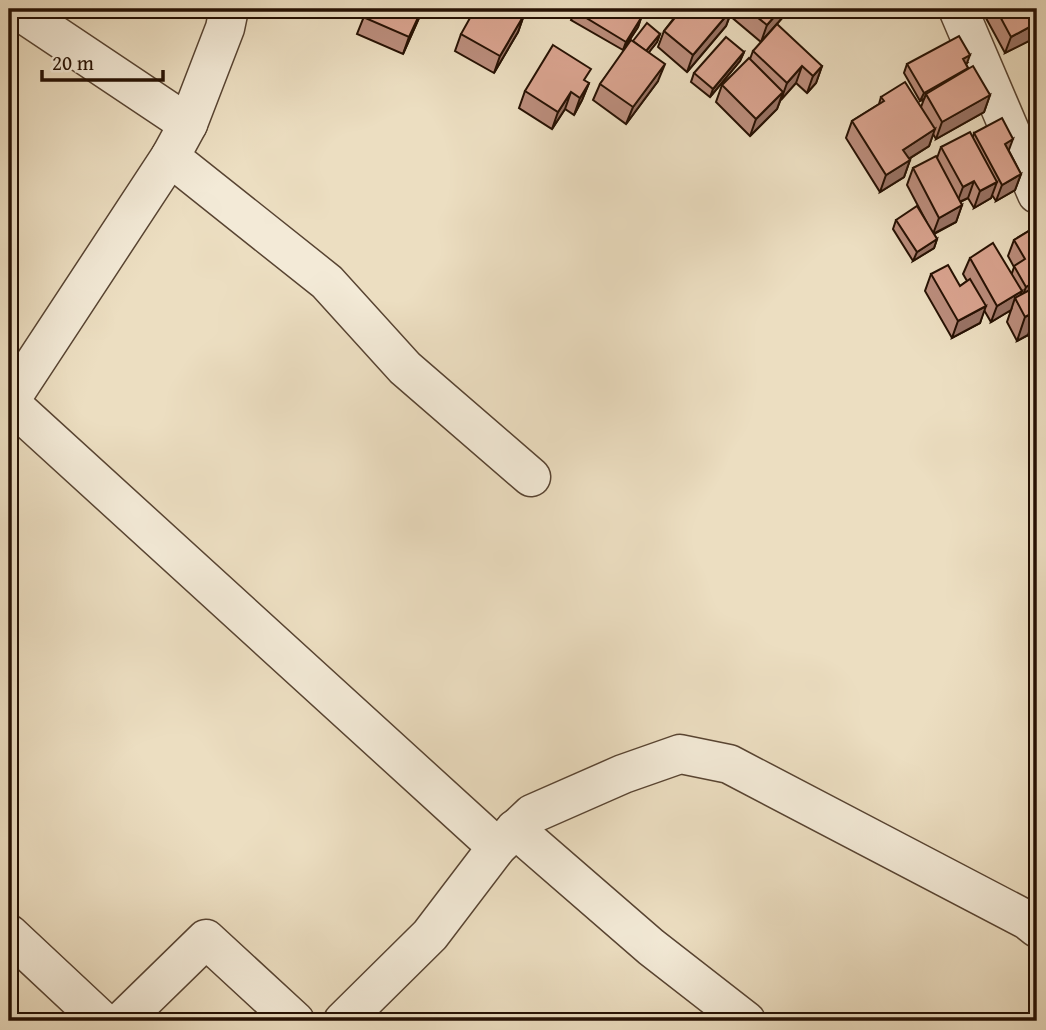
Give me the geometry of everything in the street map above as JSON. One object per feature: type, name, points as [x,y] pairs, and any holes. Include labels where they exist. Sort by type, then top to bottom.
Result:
[{"type":"street","points":[[16,9],[188,124]]},
{"type":"street","points":[[229,9],[226,28],[188,124],[170,157],[9,402],[506,838],[746,1021]]},
{"type":"street","points":[[958,9],[1037,194]]},
{"type":"street","points":[[170,157],[327,282],[405,368],[531,477]]},
{"type":"street","points":[[343,1021],[430,934],[506,838],[532,814],[623,774],[680,754],[729,764],[1034,917]]},
{"type":"street","points":[[9,934],[102,1021]]},
{"type":"street","points":[[122,1021],[206,939],[295,1021]]},
{"type":"building","points":[[367,9],[422,9],[409,37],[363,17]]},
{"type":"building","points":[[475,9],[513,9],[524,15],[500,56],[461,34]]},
{"type":"building","points":[[637,9],[635,13],[641,18],[626,42],[575,11]]},
{"type":"building","points":[[682,9],[732,9],[693,55],[664,31]]},
{"type":"building","points":[[747,9],[781,9],[767,25]]},
{"type":"building","points":[[996,9],[1037,9],[1037,23],[1011,37]]},
{"type":"building","points":[[647,23],[660,34],[646,51],[633,41]]},
{"type":"building","points":[[777,24],[822,66],[813,76],[802,66],[787,83],[753,51]]},
{"type":"building","points":[[959,36],[970,55],[963,59],[968,68],[924,93],[907,64]]},
{"type":"building","points":[[726,37],[744,52],[713,89],[694,73]]},
{"type":"building","points":[[631,40],[665,64],[633,107],[600,84]]},
{"type":"building","points":[[553,45],[591,69],[584,80],[589,83],[580,98],[571,92],[558,112],[525,91]]},
{"type":"building","points":[[749,58],[783,92],[756,119],[722,85]]},
{"type":"building","points":[[973,66],[990,95],[942,122],[926,94]]},
{"type":"building","points":[[905,82],[935,129],[903,150],[910,160],[886,175],[852,121],[884,101],[881,97]]},
{"type":"building","points":[[1002,118],[1013,139],[1005,144],[1021,174],[1002,185],[974,133]]},
{"type":"building","points":[[970,132],[997,182],[980,191],[974,181],[963,187],[941,147]]},
{"type":"building","points":[[936,156],[962,205],[939,218],[913,168]]},
{"type":"building","points":[[917,206],[937,239],[917,252],[896,220]]},
{"type":"building","points":[[1037,226],[1037,280],[1026,287],[1014,266],[1025,259],[1014,240]]},
{"type":"building","points":[[993,243],[1022,291],[997,306],[970,258]]},
{"type":"building","points":[[948,265],[960,286],[970,279],[986,306],[958,321],[931,274]]},
{"type":"building","points":[[1037,286],[1037,313],[1036,311],[1025,317],[1015,298]]}]
